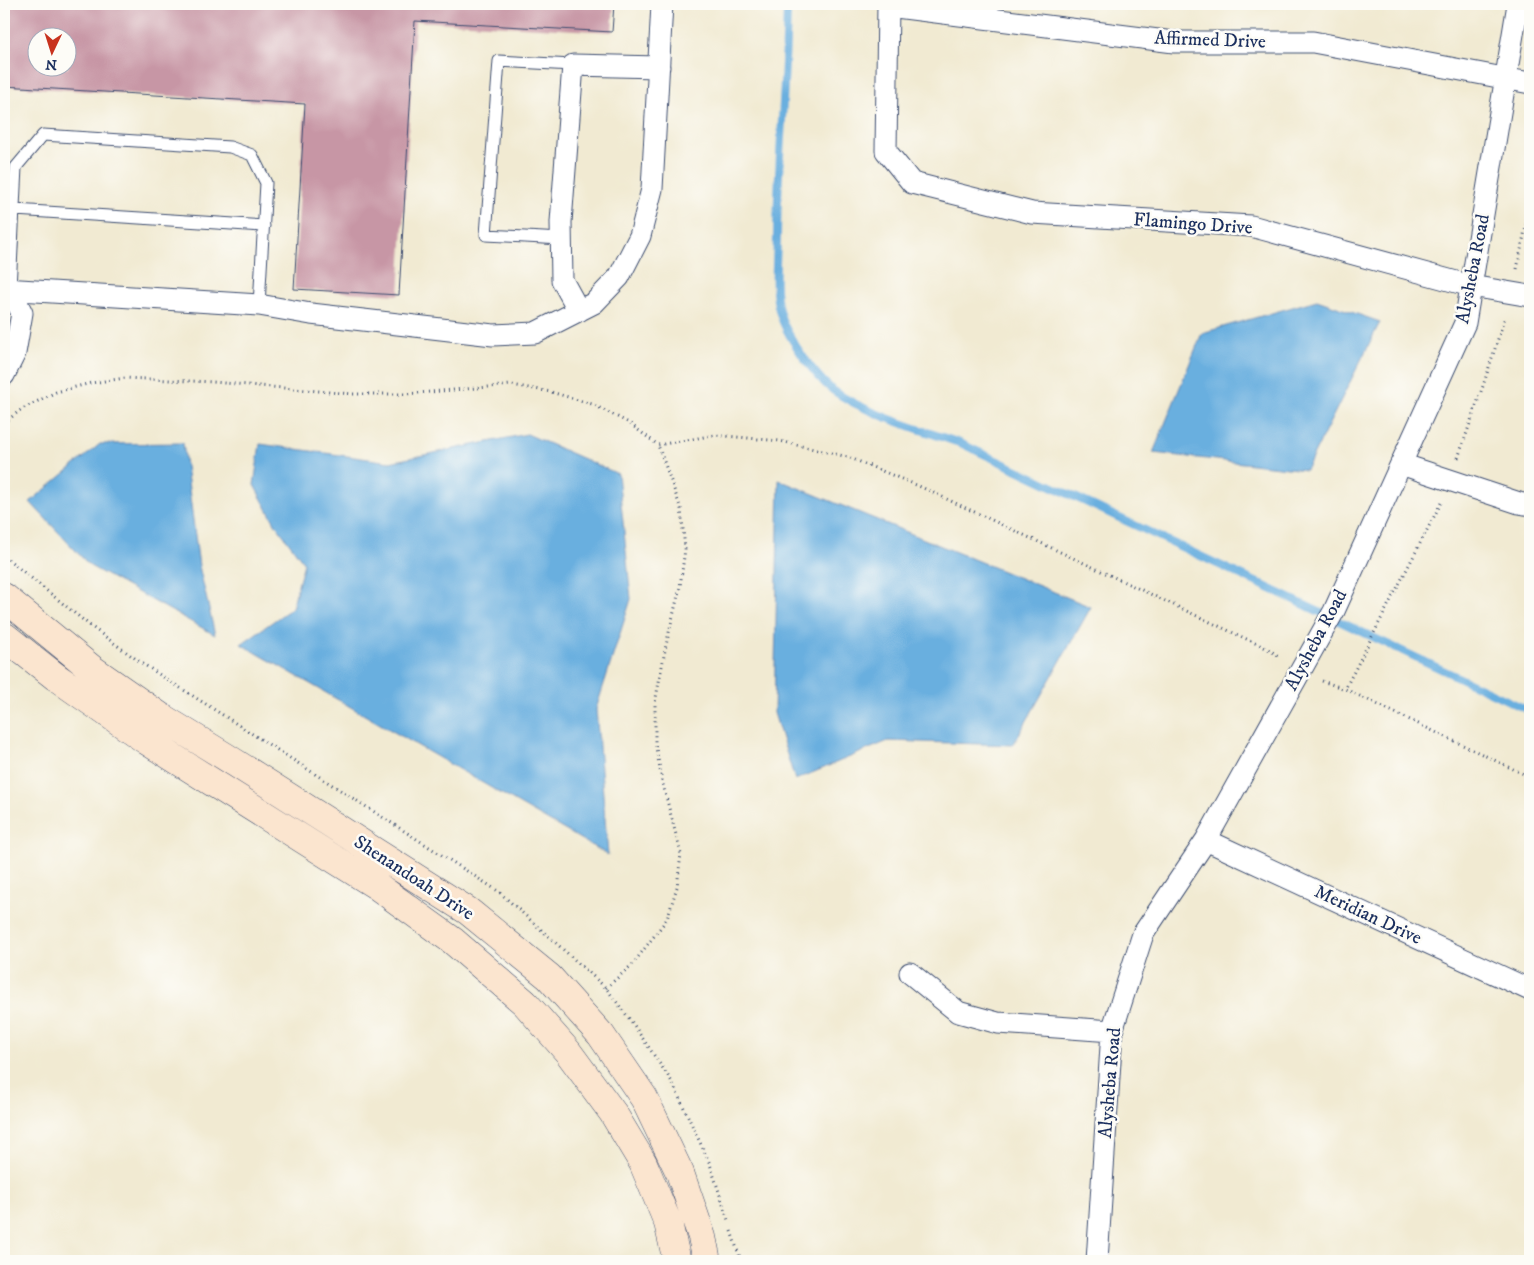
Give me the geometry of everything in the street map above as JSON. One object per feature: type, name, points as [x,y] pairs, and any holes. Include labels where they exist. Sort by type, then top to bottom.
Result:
[{"type":"street","points":[[6,294],[259,304],[311,314],[493,335],[535,333],[594,303],[618,277],[640,236],[652,189],[662,4]]},
{"type":"street","name":"Alysheba Road","points":[[1097,1261],[1112,1031],[1143,934],[1206,840],[1334,611],[1465,323],[1518,4]]},
{"type":"street","name":"Affirmed Drive","points":[[912,183],[886,151],[888,5],[1174,42],[1313,42],[1530,83]]},
{"type":"street","points":[[579,311],[562,280],[561,222],[574,65],[659,67]]},
{"type":"street","name":"Flamingo Drive","points":[[912,183],[1032,213],[1251,226],[1471,286],[1521,295]]},
{"type":"street","points":[[5,368],[16,353],[22,313],[6,294]]},
{"type":"street","points":[[1402,464],[1519,503],[1530,504]]},
{"type":"street","name":"Shenandoah Drive","points":[[4,597],[92,669],[161,717],[226,756],[468,911],[549,977],[601,1035],[644,1098],[680,1173],[702,1237],[707,1261]]},
{"type":"street","name":"Shenandoah Drive","points":[[4,636],[56,677],[147,741],[377,886],[453,940],[525,1002],[568,1052],[613,1113],[644,1163],[668,1223],[677,1261]]},
{"type":"street","name":"Meridian Drive","points":[[1206,840],[1530,990]]},
{"type":"street","points":[[910,973],[958,1012],[998,1022],[1112,1031]]},
{"type":"lane","points":[[562,239],[486,234],[499,61],[574,65]]},
{"type":"lane","points":[[6,294],[15,210],[16,167],[43,135],[230,147],[252,155],[266,183],[259,304]]},
{"type":"lane","points":[[15,210],[264,226]]},
{"type":"path","points":[[1345,689],[1442,502],[1483,386],[1521,295],[1530,206]]},
{"type":"path","points":[[4,423],[22,409],[56,392],[91,383],[125,378],[213,382],[352,394],[406,394],[512,385],[551,392],[592,404],[629,423],[658,444],[681,509],[686,549],[680,587],[655,703],[655,743],[663,785],[682,854],[677,887],[667,919],[633,964],[606,988]]},
{"type":"path","points":[[658,444],[715,434],[780,441],[848,457],[920,487],[1268,649],[1300,672],[1345,689],[1530,777]]},
{"type":"water","points":[[1317,300],[1380,322],[1306,470],[1153,453],[1202,333]]},
{"type":"water","points":[[527,434],[618,474],[631,599],[596,709],[608,855],[241,644],[292,608],[304,563],[276,525],[254,485],[260,444],[390,462]]},
{"type":"water","points":[[183,443],[199,566],[215,635],[90,566],[30,502],[100,444]]},
{"type":"water","points":[[779,480],[1091,607],[1013,745],[888,741],[795,780],[774,713]]},
{"type":"building","points":[[4,4],[614,4],[612,32],[415,21],[399,295],[294,289],[305,104],[4,86]]},
{"type":"waterway","points":[[787,4],[776,292],[779,310],[787,330],[801,354],[826,384],[834,391],[862,407],[895,421],[960,443],[1530,711]]}]
